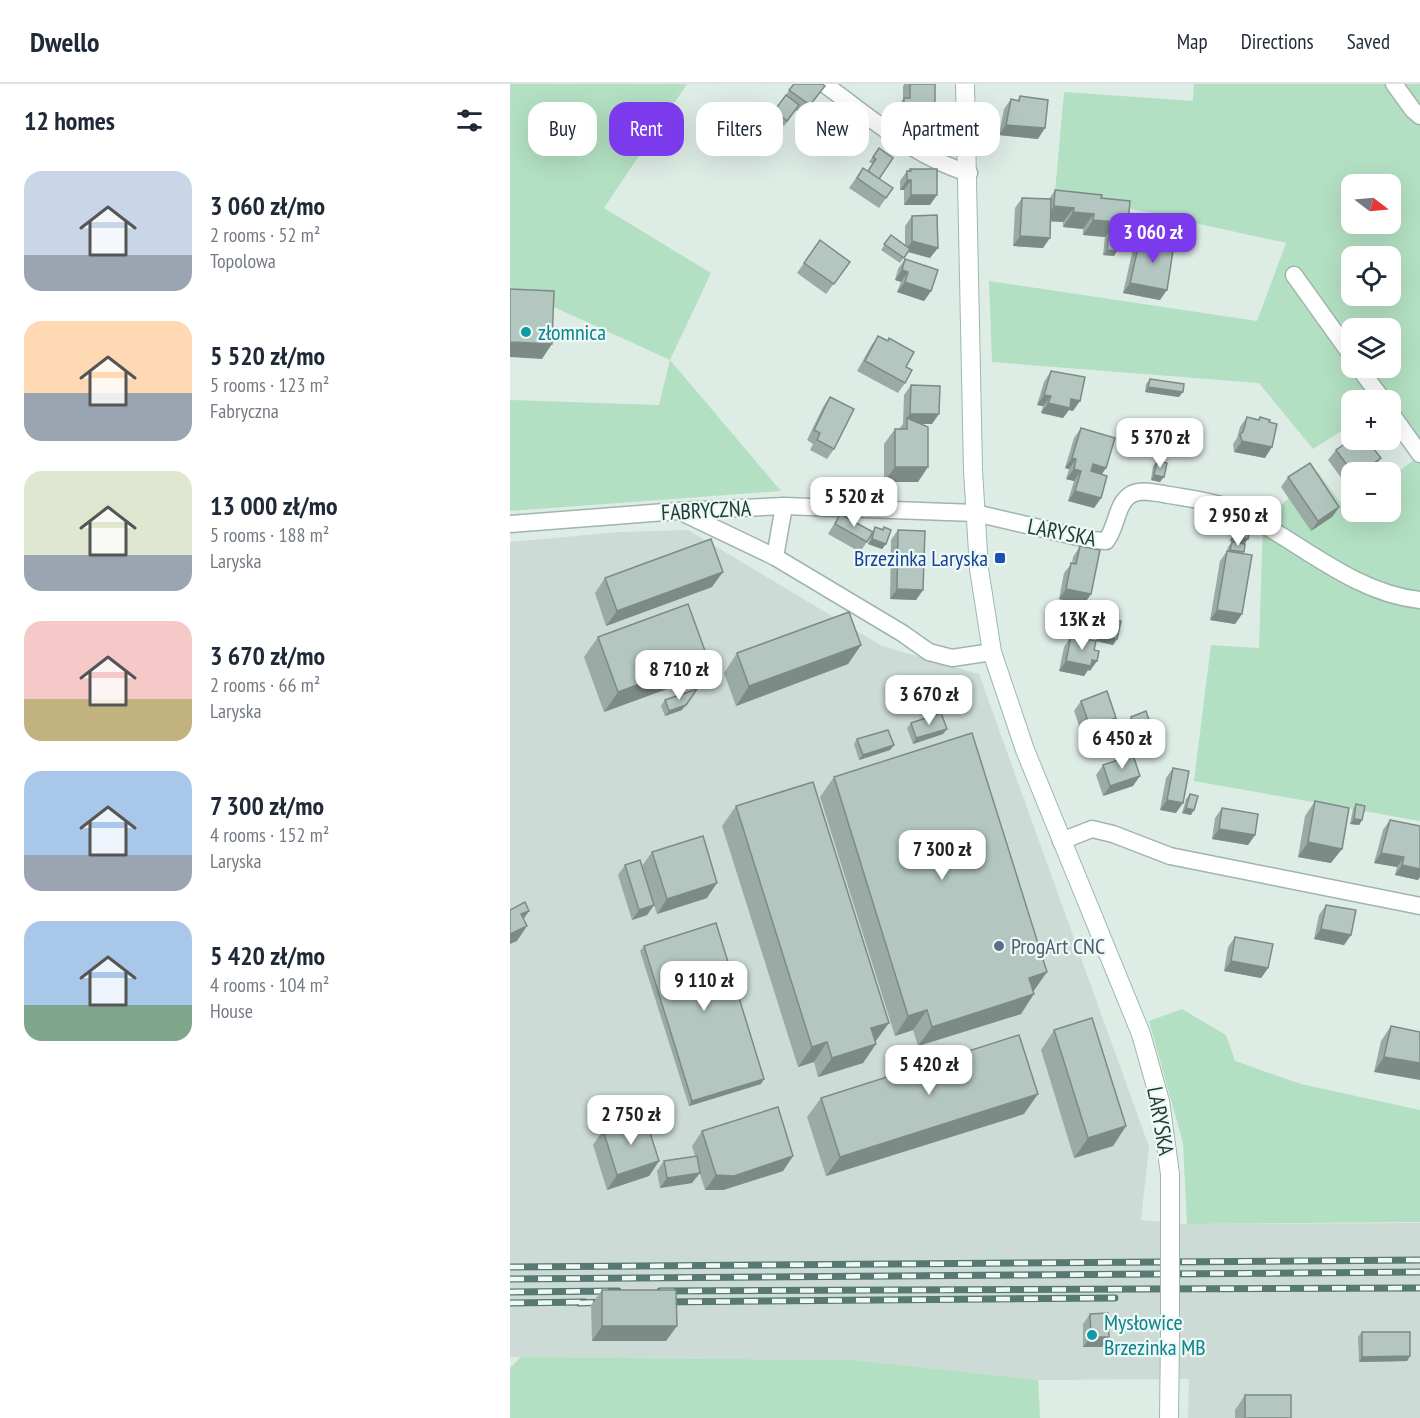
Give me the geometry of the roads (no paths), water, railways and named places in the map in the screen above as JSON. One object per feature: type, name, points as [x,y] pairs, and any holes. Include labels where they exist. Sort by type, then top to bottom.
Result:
[{"type":"street","points":[[824,84],[920,152],[950,168],[969,173]]},
{"type":"street","name":"LARYSKA","points":[[966,84],[978,569],[992,652],[1025,750],[1140,1034],[1160,1101],[1170,1174],[1169,1418]]},
{"type":"street","points":[[1394,86],[1420,116]]},
{"type":"street","points":[[1294,275],[1341,341]]},
{"type":"street","points":[[1401,427],[1420,454]]},
{"type":"street","name":"LARYSKA","points":[[975,513],[1091,540],[1106,541],[1112,534],[1120,508],[1131,494],[1143,491],[1204,500],[1239,512],[1373,589],[1399,598],[1420,600]]},
{"type":"street","points":[[776,557],[784,506]]},
{"type":"street","name":"FABRYCZNA","points":[[510,524],[678,510],[784,506],[975,513]]},
{"type":"street","points":[[678,510],[776,557],[902,633],[929,652],[952,658],[992,652]]},
{"type":"street","points":[[1061,841],[1092,829],[1113,834],[1170,856],[1420,906]]},
{"type":"railway","points":[[510,1267],[1420,1260]]},
{"type":"railway","points":[[510,1279],[1420,1272]]},
{"type":"railway","points":[[660,1291],[1420,1288]]},
{"type":"railway","points":[[510,1292],[618,1291]]},
{"type":"railway","points":[[660,1302],[1115,1298]]},
{"type":"railway","points":[[510,1303],[585,1302]]},
{"type":"railway","points":[[579,1303],[609,1302]]},
{"type":"place","name":"złomnica","points":[[526,332]]},
{"type":"place","name":"Brzezinka Laryska","points":[[1000,558]]},
{"type":"place","name":"ProgArt CNC","points":[[999,946]]},
{"type":"place","name":"Mysłowice Brzezinka MB","points":[[1092,1335]]}]
